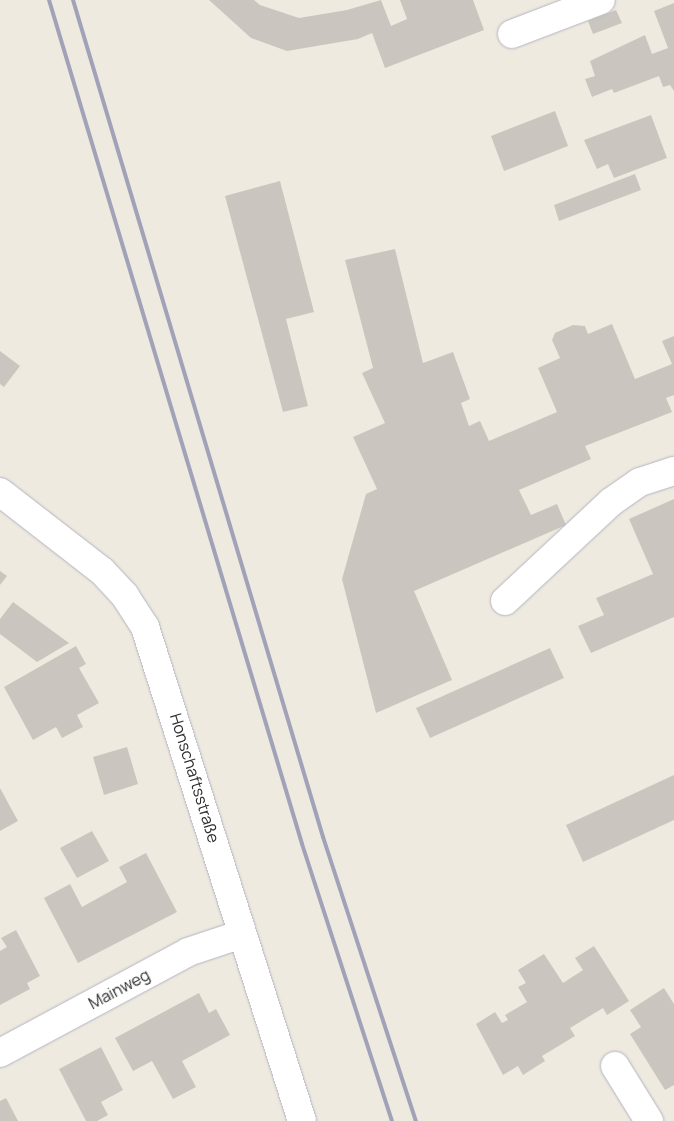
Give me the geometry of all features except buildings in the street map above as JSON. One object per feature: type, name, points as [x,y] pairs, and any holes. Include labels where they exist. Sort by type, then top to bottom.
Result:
[{"type":"street","points":[[512,34],[601,0]]},
{"type":"street","points":[[505,602],[611,502],[640,482],[674,471]]},
{"type":"street","name":"Honschaftsstraße","points":[[0,492],[102,571],[125,596],[145,627],[174,708],[242,934],[302,1121]]},
{"type":"street","name":"Mainweg","points":[[0,1053],[188,952],[242,934]]},
{"type":"street","points":[[615,1066],[648,1121]]},
{"type":"railway","points":[[49,0],[302,844],[392,1121]]},
{"type":"railway","points":[[73,0],[323,837],[416,1121]]}]
